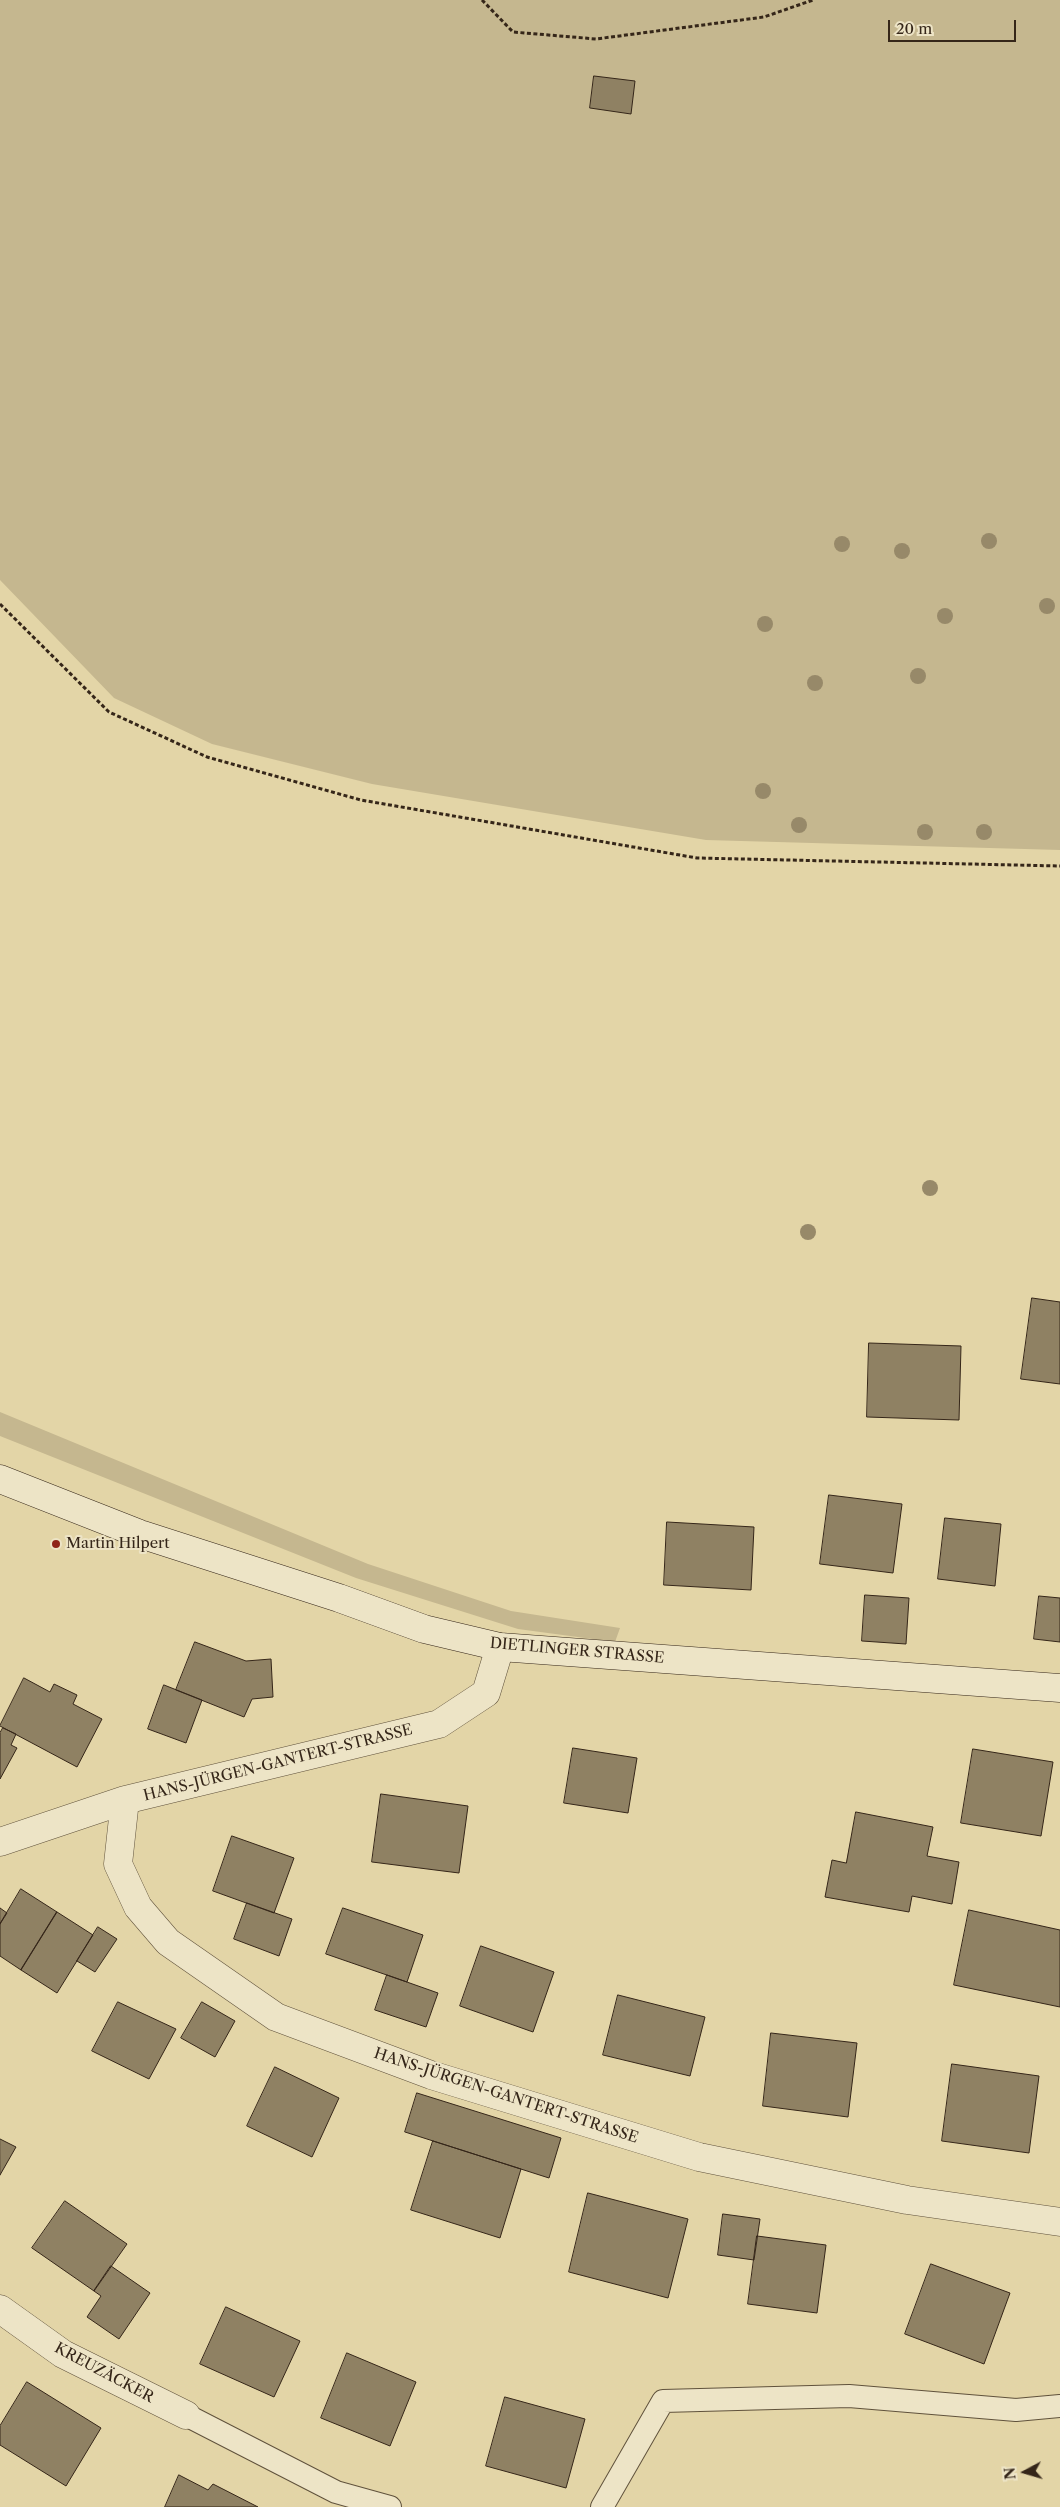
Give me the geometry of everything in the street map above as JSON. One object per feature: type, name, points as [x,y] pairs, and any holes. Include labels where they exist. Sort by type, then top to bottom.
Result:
[{"type":"street","name":"DIETLINGER STRASSE","points":[[0,1479],[140,1534],[339,1598],[424,1629],[500,1647],[1060,1688]]},
{"type":"street","name":"HANS-JÜRGEN-GANTERT-STRASSE","points":[[500,1647],[486,1693],[440,1724],[125,1800],[118,1864],[138,1906],[168,1942],[276,2017],[431,2075],[699,2157],[907,2200],[1060,2222]]},
{"type":"street","points":[[0,1842],[125,1800]]},
{"type":"street","name":"KREUZÄCKER","points":[[0,2309],[63,2354],[186,2415]]},
{"type":"lane","points":[[602,2507],[663,2401],[849,2396],[1016,2410],[1060,2406]]},
{"type":"lane","points":[[186,2415],[336,2492],[390,2507]]},
{"type":"path","points":[[482,0],[513,32],[596,39],[764,17],[813,0]]},
{"type":"path","points":[[0,604],[109,712],[207,757],[361,800],[697,858],[1060,866]]},
{"type":"shaded area","points":[[0,0],[1060,0],[1060,850],[706,840],[372,784],[212,744],[114,698],[0,580]]},
{"type":"shaded area","points":[[0,1412],[368,1564],[511,1611],[620,1628],[615,1642],[518,1629],[356,1578],[0,1436]]},
{"type":"building","points":[[594,76],[635,81],[631,114],[590,108]]},
{"type":"building","points":[[1032,1298],[1060,1302],[1060,1384],[1021,1379]]},
{"type":"building","points":[[869,1343],[961,1346],[959,1420],[867,1417]]},
{"type":"building","points":[[829,1495],[902,1504],[893,1573],[820,1564]]},
{"type":"building","points":[[945,1518],[1001,1524],[995,1586],[938,1579]]},
{"type":"building","points":[[667,1522],[754,1527],[751,1590],[664,1585]]},
{"type":"building","points":[[865,1595],[909,1598],[906,1644],[862,1641]]},
{"type":"building","points":[[1039,1596],[1060,1598],[1060,1642],[1034,1639]]},
{"type":"building","points":[[195,1642],[246,1661],[271,1659],[273,1697],[252,1699],[244,1717],[176,1690]]},
{"type":"building","points":[[24,1678],[50,1692],[54,1684],[77,1695],[73,1704],[102,1719],[77,1767],[0,1726]]},
{"type":"building","points":[[164,1685],[202,1700],[186,1743],[148,1729]]},
{"type":"building","points":[[3,1728],[16,1734],[11,1745],[17,1748],[0,1779],[0,1733]]},
{"type":"building","points":[[573,1748],[637,1758],[628,1813],[564,1803]]},
{"type":"building","points":[[973,1749],[1053,1762],[1041,1836],[961,1823]]},
{"type":"building","points":[[381,1794],[468,1806],[459,1873],[372,1862]]},
{"type":"building","points":[[856,1812],[933,1827],[927,1856],[959,1862],[952,1904],[912,1896],[909,1912],[825,1897],[832,1860],[846,1863]]},
{"type":"building","points":[[232,1836],[294,1858],[274,1913],[213,1891]]},
{"type":"building","points":[[21,1889],[57,1912],[21,1970],[0,1956],[0,1924]]},
{"type":"building","points":[[247,1903],[292,1919],[279,1956],[234,1939]]},
{"type":"building","points":[[0,1908],[7,1913],[0,1924]]},
{"type":"building","points":[[343,1908],[423,1935],[407,1982],[326,1954]]},
{"type":"building","points":[[969,1910],[1060,1930],[1060,2007],[954,1985]]},
{"type":"building","points":[[57,1912],[93,1935],[57,1993],[21,1970]]},
{"type":"building","points":[[98,1927],[117,1939],[95,1972],[77,1961]]},
{"type":"building","points":[[481,1946],[554,1972],[533,2032],[460,2006]]},
{"type":"building","points":[[387,1975],[438,1993],[426,2027],[375,2010]]},
{"type":"building","points":[[618,1995],[705,2017],[690,2076],[603,2055]]},
{"type":"building","points":[[118,2002],[176,2029],[149,2079],[92,2051]]},
{"type":"building","points":[[202,2002],[235,2021],[215,2057],[181,2038]]},
{"type":"building","points":[[771,2033],[857,2043],[848,2117],[763,2106]]},
{"type":"building","points":[[952,2064],[1039,2076],[1029,2153],[942,2141]]},
{"type":"building","points":[[275,2067],[339,2098],[312,2157],[247,2126]]},
{"type":"building","points":[[417,2093],[561,2138],[549,2178],[405,2132]]},
{"type":"building","points":[[0,2139],[16,2147],[0,2175]]},
{"type":"building","points":[[433,2141],[521,2169],[500,2238],[411,2210]]},
{"type":"building","points":[[588,2193],[688,2219],[668,2298],[569,2272]]},
{"type":"building","points":[[65,2201],[127,2244],[94,2291],[32,2248]]},
{"type":"building","points":[[723,2214],[760,2219],[754,2260],[718,2255]]},
{"type":"building","points":[[757,2236],[826,2245],[817,2313],[748,2304]]},
{"type":"building","points":[[931,2264],[1010,2293],[984,2364],[905,2334]]},
{"type":"building","points":[[111,2266],[150,2293],[119,2339],[87,2317],[101,2296],[94,2291]]},
{"type":"building","points":[[226,2307],[300,2341],[274,2397],[200,2364]]},
{"type":"building","points":[[347,2353],[416,2382],[390,2446],[321,2418]]},
{"type":"building","points":[[27,2382],[101,2428],[66,2486],[0,2445],[0,2426]]},
{"type":"building","points":[[505,2397],[585,2419],[566,2488],[486,2466]]},
{"type":"building","points":[[179,2475],[208,2490],[213,2484],[258,2507],[165,2507]]},
{"type":"place","name":"Martin Hilpert","points":[[56,1544]]}]
